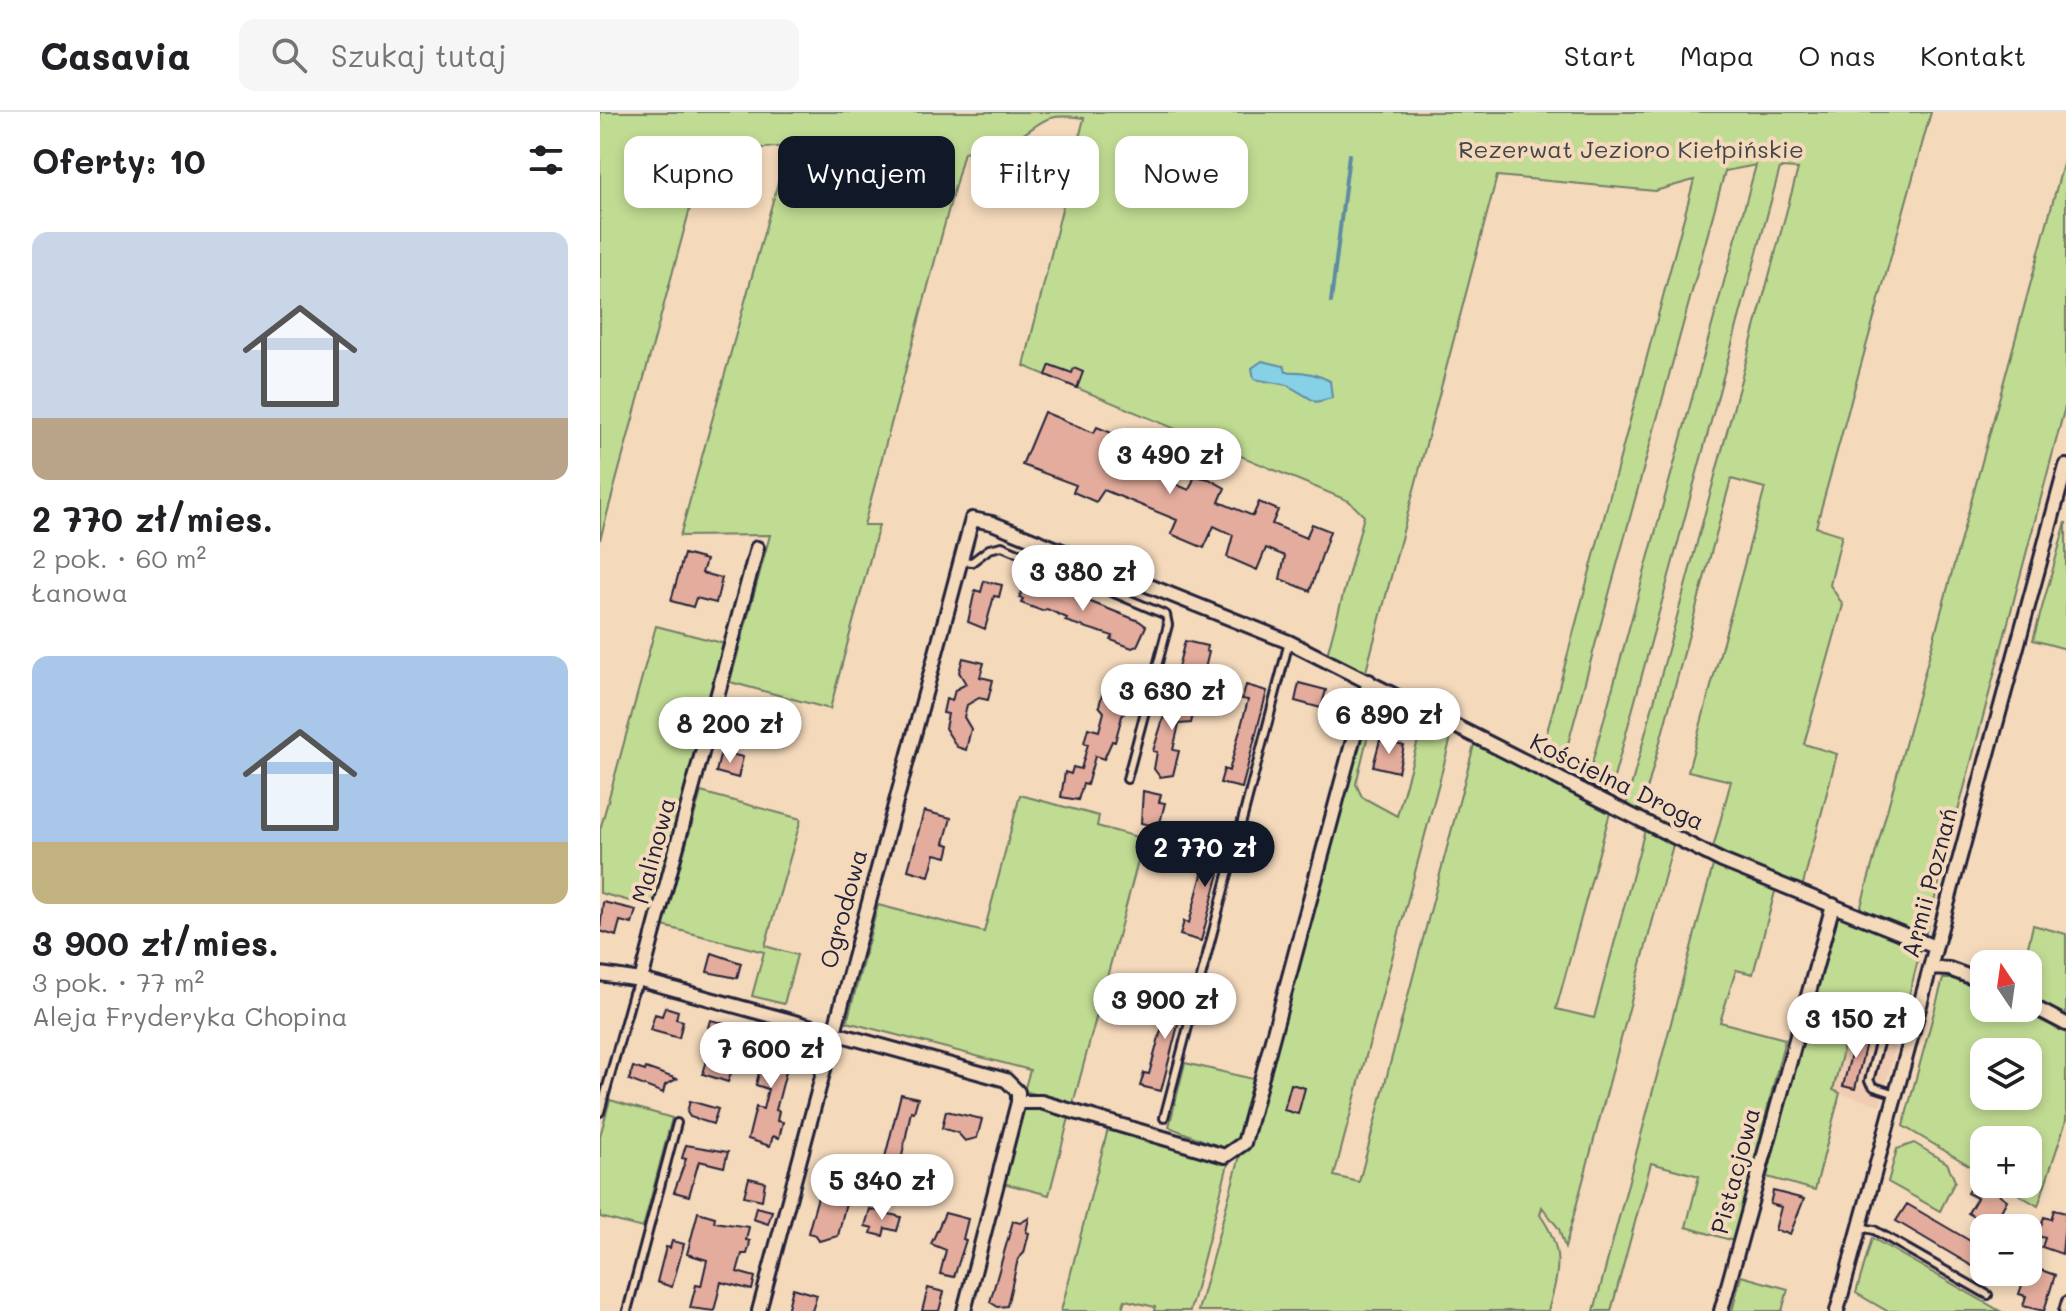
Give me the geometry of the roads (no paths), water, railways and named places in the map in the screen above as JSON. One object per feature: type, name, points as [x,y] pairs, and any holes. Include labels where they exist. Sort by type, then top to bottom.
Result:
[{"type":"street","name":"Armii Poznań","points":[[1837,1311],[2066,466]]},
{"type":"street","name":"Kościelna Droga","points":[[972,519],[992,523],[1289,642],[1722,861],[1935,947]]},
{"type":"street","name":"Ogrodowa","points":[[759,1311],[972,519]]},
{"type":"street","name":"Malinowa","points":[[641,980],[757,548]]},
{"type":"street","points":[[1018,1102],[1041,1102],[1225,1156],[1236,1151],[1248,1137],[1369,681]]},
{"type":"street","name":"Pistacjowa","points":[[1721,1311],[1833,905]]},
{"type":"street","points":[[1930,968],[1949,969],[1970,977]]},
{"type":"street","points":[[600,974],[641,980],[1006,1080],[1018,1092],[1018,1102],[964,1311]]},
{"type":"street","points":[[2042,1011],[2066,1024]]},
{"type":"lane","points":[[961,561],[974,561],[989,549],[1002,546],[1166,615],[1168,625],[1127,779]]},
{"type":"lane","points":[[1164,1118],[1289,642]]},
{"type":"lane","points":[[600,1112],[633,993],[641,980]]},
{"type":"lane","points":[[1887,1013],[1869,1081],[1874,1087],[1896,1094]]},
{"type":"lane","points":[[1881,1033],[1910,1041]]},
{"type":"lane","points":[[627,1311],[677,1123]]},
{"type":"lane","points":[[1860,1227],[1874,1230],[1988,1295]]},
{"type":"lane","points":[[2063,1311],[2066,1301]]},
{"type":"water","points":[[1262,361],[1284,366],[1286,372],[1308,373],[1330,381],[1332,398],[1316,402],[1287,385],[1254,379],[1252,368]]},
{"type":"waterway","points":[[1331,302],[1349,155]]},
{"type":"park label","name":"Rezerwat Jezioro Kiełpińskie","points":[[1631,150]]}]
